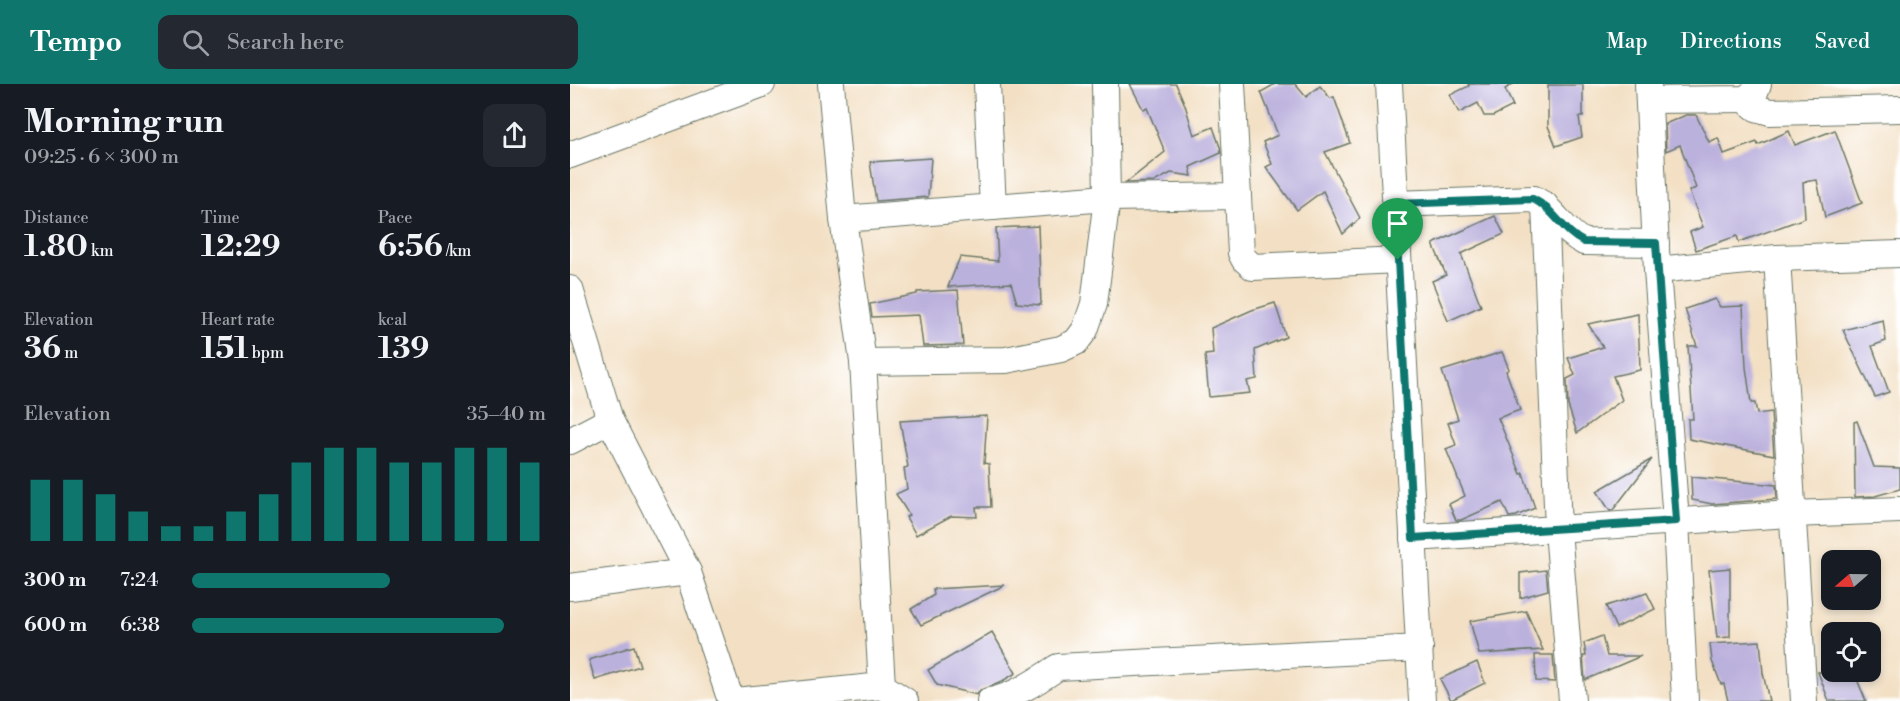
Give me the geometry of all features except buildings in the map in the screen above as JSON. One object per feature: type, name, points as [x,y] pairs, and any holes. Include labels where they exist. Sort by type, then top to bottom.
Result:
[{"type":"street","points":[[570,155],[762,84]]},
{"type":"street","points":[[831,84],[843,219],[863,362],[882,686]]},
{"type":"street","points":[[987,84],[993,207]]},
{"type":"street","points":[[863,362],[1006,360],[1061,349],[1076,342],[1085,330],[1094,304],[1107,198],[1104,84]]},
{"type":"street","points":[[1232,84],[1241,253],[1244,259],[1253,267],[1398,260]]},
{"type":"street","points":[[1389,84],[1422,701]]},
{"type":"street","points":[[1685,701],[1676,521],[1657,270],[1648,92],[1752,91],[1756,108],[1770,112],[1900,109]]},
{"type":"street","points":[[843,219],[1107,198],[1238,196]]},
{"type":"street","points":[[1395,204],[1533,199],[1545,205],[1575,238],[1584,242],[1656,243]]},
{"type":"street","points":[[1545,205],[1558,530],[1572,701]]},
{"type":"street","points":[[1657,270],[1777,258],[1900,254]]},
{"type":"street","points":[[1777,258],[1804,701]]},
{"type":"street","points":[[570,289],[610,420],[688,572],[733,701],[882,686],[905,701]]},
{"type":"street","points":[[570,441],[610,420]]},
{"type":"street","points":[[1413,538],[1792,514],[1900,510]]},
{"type":"street","points":[[570,587],[688,572]]},
{"type":"street","points":[[990,701],[1001,699],[1033,684],[1058,667],[1420,648]]},
{"type":"route","points":[[1533,199],[1545,205],[1575,238],[1584,242],[1656,243],[1676,521],[1413,538],[1398,260],[1395,204],[1533,199]]}]
